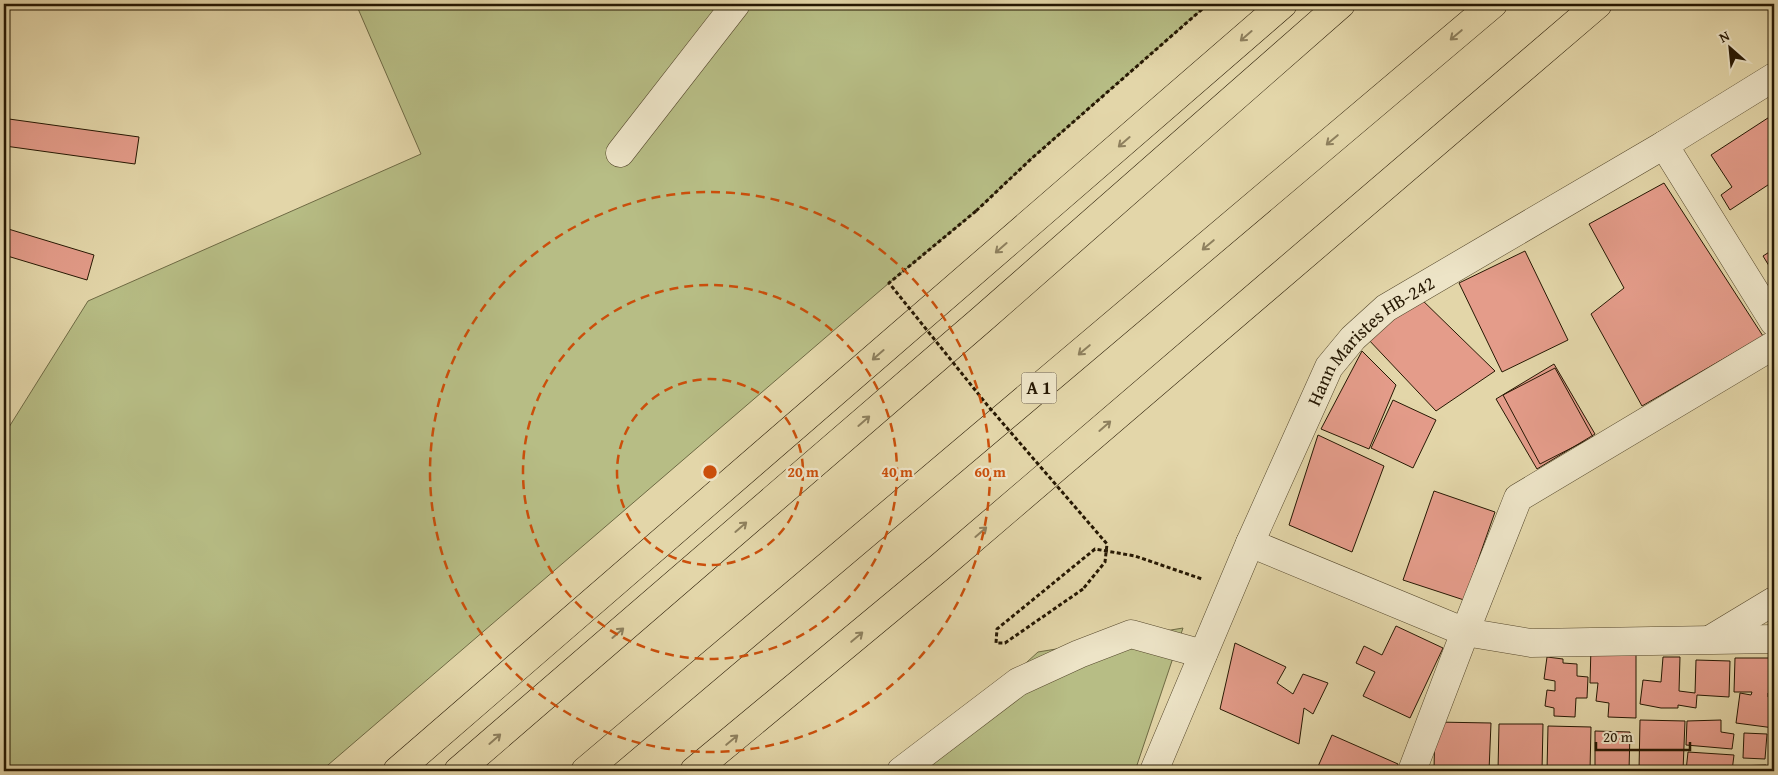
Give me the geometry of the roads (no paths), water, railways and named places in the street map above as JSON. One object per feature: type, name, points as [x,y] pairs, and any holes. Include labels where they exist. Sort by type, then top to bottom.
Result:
[{"type":"highway","points":[[397,771],[1283,4]]},
{"type":"highway","points":[[458,771],[981,320],[1341,4]]},
{"type":"highway","name":"A 1","points":[[585,771],[1493,4]]},
{"type":"highway","points":[[694,771],[940,567],[1598,4]]},
{"type":"street","points":[[620,153],[736,4]]},
{"type":"street","name":"Hann Maristes HB-242","points":[[1154,771],[1250,543],[1329,367],[1352,338],[1386,308],[1664,145],[1774,76]]},
{"type":"street","points":[[1664,145],[1774,322]]},
{"type":"street","points":[[1412,771],[1518,498],[1774,345]]},
{"type":"street","points":[[1250,543],[1465,632],[1532,643],[1774,639]]},
{"type":"street","points":[[1710,640],[1774,601]]},
{"type":"street","points":[[901,771],[1018,682],[1131,634],[1203,654]]}]
